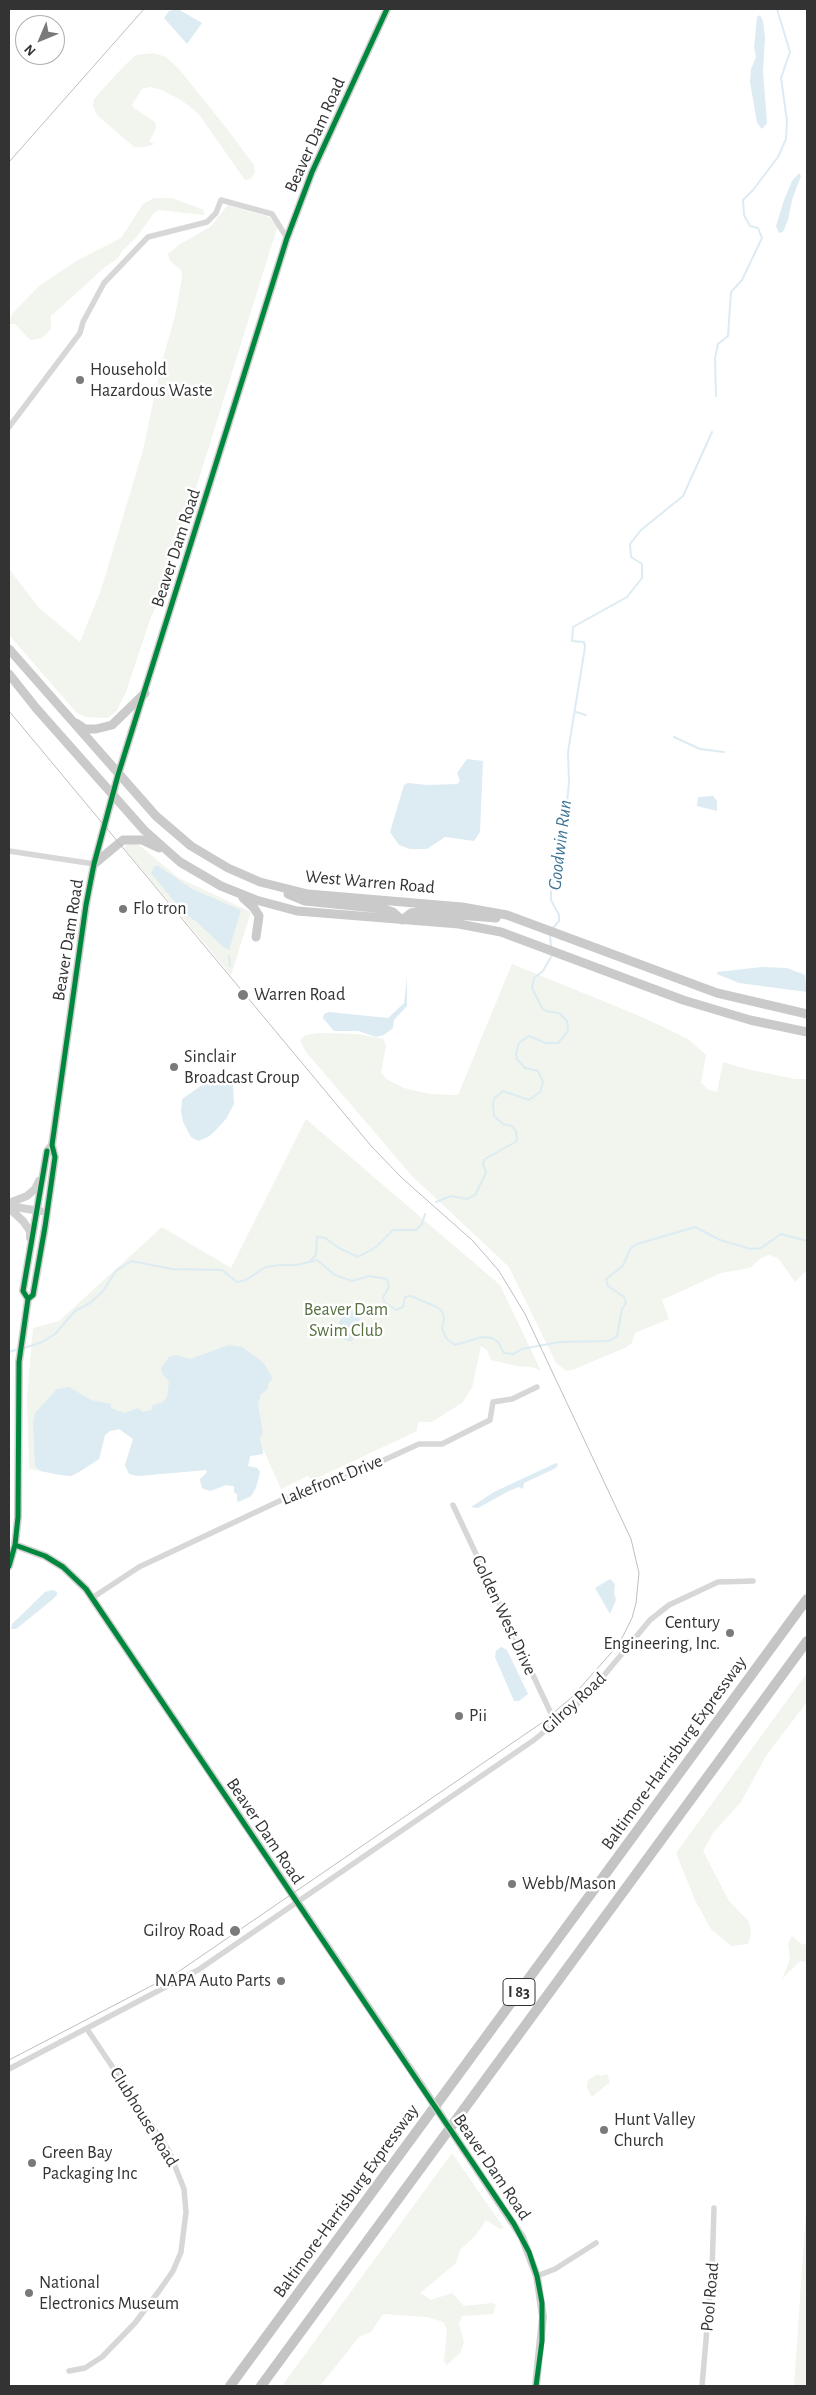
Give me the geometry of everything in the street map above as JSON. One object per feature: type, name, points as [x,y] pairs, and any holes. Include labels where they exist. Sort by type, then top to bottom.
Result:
[{"type":"highway","name":"Baltimore-Harrisburg Expressway","points":[[230,2386],[807,1599]]},
{"type":"highway","name":"I 83","points":[[261,2386],[807,1641]]},
{"type":"main road","name":"Beaver Dam Road","points":[[28,1299],[33,1295],[47,1212],[54,1157],[52,1145],[84,914],[94,864],[112,795],[287,238],[312,172],[387,9]]},
{"type":"main road","name":"West Warren Road","points":[[9,649],[118,775],[175,835],[209,858],[260,882],[308,894],[481,909],[539,926],[717,993],[807,1014]]},
{"type":"main road","name":"West Warren Road","points":[[9,674],[112,795],[165,850],[200,875],[239,894],[297,911],[478,927],[501,932],[711,1009],[807,1032]]},
{"type":"main road","points":[[68,718],[85,729],[105,728],[120,719],[145,692]]},
{"type":"main road","points":[[94,864],[123,840],[142,840],[165,850]]},
{"type":"main road","points":[[260,882],[304,901],[384,909],[393,912],[402,920],[411,913],[419,912],[476,915],[526,922]]},
{"type":"main road","points":[[239,894],[254,908],[259,916],[256,937]]},
{"type":"main road","name":"Beaver Dam Road","points":[[52,1145],[47,1151],[24,1291],[28,1299],[19,1362],[18,1506],[15,1545],[46,1556],[63,1567],[92,1598],[522,2237],[538,2276],[543,2317],[536,2386]]},
{"type":"main road","points":[[9,1206],[30,1193],[44,1170]]},
{"type":"main road","points":[[9,1206],[47,1212]]},
{"type":"main road","points":[[9,1206],[20,1216],[30,1231],[30,1250]]},
{"type":"main road","points":[[9,1566],[15,1545]]},
{"type":"street","points":[[9,427],[80,333],[83,322],[104,283],[148,237],[208,222],[213,219],[221,200],[272,214],[287,238]]},
{"type":"street","points":[[9,851],[94,864]]},
{"type":"street","name":"Lakefront Drive","points":[[92,1598],[139,1567],[322,1481],[349,1476],[419,1444],[442,1444],[490,1420],[493,1402],[508,1401],[537,1387]]},
{"type":"street","name":"Golden West Drive","points":[[453,1505],[556,1724]]},
{"type":"street","name":"Gilroy Road","points":[[9,2070],[185,1977],[556,1724],[598,1685],[641,1630],[659,1612],[680,1599],[718,1582],[753,1582]]},
{"type":"street","name":"Clubhouse Road","points":[[69,2371],[85,2368],[102,2357],[138,2319],[159,2292],[181,2252],[186,2212],[184,2189],[169,2151],[87,2029]]},
{"type":"street","name":"Pool Road","points":[[702,2386],[712,2271],[714,2208]]},
{"type":"street","points":[[538,2276],[555,2269],[596,2243]]},
{"type":"green space","points":[[154,53],[166,57],[179,69],[224,125],[254,165],[255,172],[251,179],[245,180],[198,113],[181,100],[162,90],[151,87],[142,89],[132,105],[155,122],[156,128],[149,142],[155,144],[134,147],[97,115],[93,106],[94,99],[123,67],[136,55]]},
{"type":"green space","points":[[154,198],[172,198],[202,209],[205,213],[204,215],[159,210],[154,213],[136,238],[123,250],[118,258],[104,268],[51,316],[51,329],[42,338],[30,340],[15,324],[9,324],[12,314],[39,286],[76,261],[121,238],[143,204]]},
{"type":"green space","points":[[228,205],[269,217],[278,225],[164,591],[151,617],[126,692],[116,712],[107,718],[85,717],[76,712],[9,635],[9,569],[39,608],[80,642],[101,590],[143,450],[161,365],[175,316],[182,278],[181,270],[170,261],[168,254],[180,244],[210,227]]},
{"type":"green space","points":[[128,843],[139,845],[179,878],[251,912],[231,975],[124,848]]},
{"type":"green space","points":[[512,964],[642,1017],[688,1039],[706,1055],[701,1083],[709,1090],[717,1092],[723,1062],[746,1069],[795,1079],[807,1079],[807,1270],[795,1282],[778,1258],[769,1255],[761,1258],[750,1268],[721,1273],[662,1300],[669,1319],[635,1333],[632,1343],[625,1348],[572,1370],[566,1371],[556,1363],[509,1267],[412,1176],[306,1052],[300,1041],[305,1035],[321,1033],[358,1034],[383,1039],[386,1046],[381,1072],[386,1079],[404,1088],[430,1094],[458,1095]]},
{"type":"green space","name":"Beaver Dam Swim Club","points":[[306,1119],[500,1285],[541,1371],[532,1367],[517,1366],[491,1360],[487,1350],[481,1346],[472,1388],[462,1403],[432,1422],[418,1422],[417,1431],[311,1481],[308,1476],[281,1489],[263,1449],[263,1454],[250,1456],[248,1466],[257,1468],[260,1472],[253,1494],[237,1502],[234,1486],[226,1485],[210,1491],[202,1488],[200,1479],[207,1472],[206,1470],[138,1476],[129,1474],[125,1465],[133,1439],[119,1429],[110,1431],[105,1435],[99,1459],[71,1476],[29,1469],[27,1396],[33,1328],[59,1321],[162,1227],[231,1268]]},
{"type":"green space","points":[[807,1673],[807,1702],[766,1756],[741,1802],[713,1833],[703,1851],[729,1901],[749,1922],[751,1933],[748,1944],[731,1946],[711,1929],[695,1900],[676,1853]]},
{"type":"green space","points":[[792,1936],[803,1945],[807,1943],[807,1962],[800,1961],[782,1979],[790,1959],[788,1944]]},
{"type":"green space","points":[[598,2074],[600,2076],[607,2074],[610,2082],[592,2097],[587,2088],[588,2080]]},
{"type":"green space","points":[[452,2153],[504,2228],[500,2229],[486,2220],[476,2235],[460,2250],[456,2263],[420,2293],[431,2300],[452,2293],[464,2306],[492,2303],[496,2305],[493,2314],[462,2316],[459,2324],[464,2342],[460,2353],[447,2365],[444,2361],[447,2330],[443,2322],[427,2317],[383,2314],[371,2332],[359,2337],[320,2386],[282,2386]]},
{"type":"green space","points":[[807,2197],[807,2386],[794,2386]]},
{"type":"shaded area","points":[[178,9],[202,23],[187,44],[164,18],[169,11]]},
{"type":"shaded area","points":[[760,15],[763,21],[765,37],[763,71],[767,123],[762,129],[757,123],[750,82],[751,69],[756,57],[754,47],[757,17]]},
{"type":"shaded area","points":[[799,173],[801,176],[792,200],[788,220],[783,232],[779,233],[776,226],[784,200],[792,181]]},
{"type":"shaded area","points":[[467,759],[483,761],[480,832],[474,841],[445,837],[427,849],[410,849],[399,845],[390,832],[404,785],[408,783],[427,785],[457,784],[460,781],[457,773]]},
{"type":"shaded area","points":[[713,796],[717,801],[717,811],[697,806],[698,797]]},
{"type":"shaded area","points":[[157,865],[192,889],[241,910],[229,950],[223,947],[198,923],[183,912],[151,873]]},
{"type":"shaded area","points":[[762,967],[787,968],[805,975],[807,992],[739,983],[717,974],[717,972]]},
{"type":"shaded area","points":[[407,977],[407,1006],[394,1020],[393,1028],[384,1035],[376,1037],[358,1031],[334,1031],[323,1018],[324,1014],[329,1012],[388,1018],[404,1003]]},
{"type":"shaded area","points":[[218,1074],[223,1074],[233,1085],[234,1104],[226,1119],[215,1131],[208,1137],[198,1141],[191,1137],[183,1122],[181,1111],[182,1099]]},
{"type":"shaded area","points":[[344,1309],[361,1314],[352,1342],[335,1336]]},
{"type":"shaded area","points":[[229,1345],[242,1347],[263,1362],[273,1379],[269,1382],[267,1390],[261,1394],[258,1404],[263,1433],[260,1438],[263,1454],[250,1456],[248,1466],[257,1468],[260,1472],[256,1488],[250,1497],[237,1502],[234,1486],[226,1485],[210,1491],[202,1488],[200,1479],[207,1472],[206,1470],[138,1476],[129,1474],[125,1465],[133,1439],[119,1429],[110,1431],[105,1435],[99,1459],[71,1476],[40,1471],[35,1466],[33,1423],[35,1413],[57,1389],[69,1387],[91,1400],[111,1404],[111,1408],[125,1413],[138,1408],[143,1412],[151,1410],[153,1405],[163,1402],[167,1397],[169,1382],[162,1373],[161,1368],[169,1357],[176,1355],[190,1359]]},
{"type":"shaded area","points":[[556,1463],[558,1465],[556,1468],[524,1483],[523,1489],[519,1487],[509,1491],[478,1508],[471,1507],[494,1492]]},
{"type":"shaded area","points":[[610,1579],[615,1584],[614,1593],[616,1600],[610,1614],[595,1588]]},
{"type":"shaded area","points":[[53,1590],[57,1592],[57,1595],[52,1600],[16,1629],[11,1629],[12,1624],[45,1592]]},
{"type":"shaded area","points":[[501,1647],[506,1649],[528,1694],[519,1701],[514,1701],[495,1657],[496,1651]]},
{"type":"waterway","name":"Goodwin Run","points":[[716,396],[715,358],[718,344],[728,336],[731,292],[742,280],[762,238],[758,228],[750,226],[744,215],[743,200],[778,157],[786,139],[787,121],[781,78],[790,52],[777,9]]},
{"type":"waterway","name":"Goodwin Run","points":[[553,928],[559,921],[559,915],[551,900],[551,890],[561,860],[569,783],[568,752],[585,647],[584,642],[572,641],[573,627],[627,597],[642,578],[642,564],[631,557],[630,544],[641,530],[683,496],[712,432]]},
{"type":"waterway","points":[[576,712],[586,715]]},
{"type":"waterway","points":[[674,737],[700,749],[724,752]]},
{"type":"waterway","name":"Goodwin Run","points":[[550,935],[551,947]]},
{"type":"waterway","name":"Goodwin Run","points":[[436,1202],[451,1196],[466,1199],[475,1195],[486,1173],[483,1163],[485,1159],[517,1141],[516,1131],[512,1126],[503,1124],[494,1116],[493,1104],[494,1099],[503,1091],[529,1100],[540,1092],[543,1082],[538,1071],[525,1068],[517,1059],[516,1054],[519,1043],[529,1036],[546,1043],[558,1043],[568,1031],[567,1021],[559,1013],[546,1011],[542,1008],[532,988],[534,978],[543,971],[552,955]]},
{"type":"waterway","points":[[229,956],[230,966]]},
{"type":"waterway","name":"Goodwin Run","points":[[311,1260],[316,1255],[317,1237],[325,1238],[339,1248],[358,1257],[376,1247],[393,1230],[416,1230],[422,1224],[425,1214]]},
{"type":"waterway","points":[[24,1348],[42,1342],[55,1334],[75,1311],[90,1303],[103,1291],[116,1271],[131,1261],[172,1269],[222,1270],[237,1282],[246,1280],[266,1267],[297,1265],[317,1260],[335,1275],[352,1281],[369,1276],[387,1279],[389,1287],[383,1297],[384,1302],[396,1310],[403,1307],[405,1297],[411,1296],[437,1307],[442,1311],[444,1318],[442,1329],[447,1339],[455,1345],[482,1337],[492,1338],[498,1342],[504,1353],[513,1354],[522,1349],[560,1342],[609,1341],[617,1336],[622,1309],[626,1303],[624,1297],[608,1286],[606,1279],[623,1266],[630,1249],[637,1244],[695,1227],[720,1240],[751,1249],[761,1248],[781,1234],[807,1241]]},
{"type":"waterway","points":[[9,1352],[19,1349]]},
{"type":"tram line","points":[[9,162],[144,9]]},
{"type":"tram line","points":[[9,711],[372,1147],[402,1178],[473,1241],[499,1271],[525,1314],[631,1539],[639,1573],[636,1603],[632,1618],[619,1644],[571,1698],[540,1724],[178,1972],[9,2060]]},
{"type":"cycle path","points":[[9,1566],[15,1545],[18,1517],[19,1362],[28,1299],[33,1295],[45,1227],[55,1157],[52,1145],[86,905],[94,864],[118,775],[287,238],[312,172],[387,9]]},
{"type":"cycle path","points":[[28,1299],[23,1291],[47,1151]]},
{"type":"cycle path","points":[[15,1545],[45,1556],[63,1567],[86,1589],[514,2224],[529,2252],[537,2276],[542,2303],[542,2341],[536,2386]]},
{"type":"place","name":"Household Hazardous Waste","points":[[80,380]]},
{"type":"place","name":"Flo tron","points":[[123,909]]},
{"type":"place","name":"Warren Road","points":[[243,995]]},
{"type":"place","name":"Sinclair Broadcast Group","points":[[174,1067]]},
{"type":"place","name":"Century Engineering, Inc.","points":[[730,1633]]},
{"type":"place","name":"Pii","points":[[459,1716]]},
{"type":"place","name":"Webb/Mason","points":[[512,1884]]},
{"type":"place","name":"Gilroy Road","points":[[235,1931]]},
{"type":"place","name":"NAPA Auto Parts","points":[[281,1981]]},
{"type":"place","name":"Hunt Valley Church","points":[[604,2130]]},
{"type":"place","name":"Green Bay Packaging Inc","points":[[32,2163]]},
{"type":"place","name":"National Electronics Museum","points":[[29,2293]]}]
